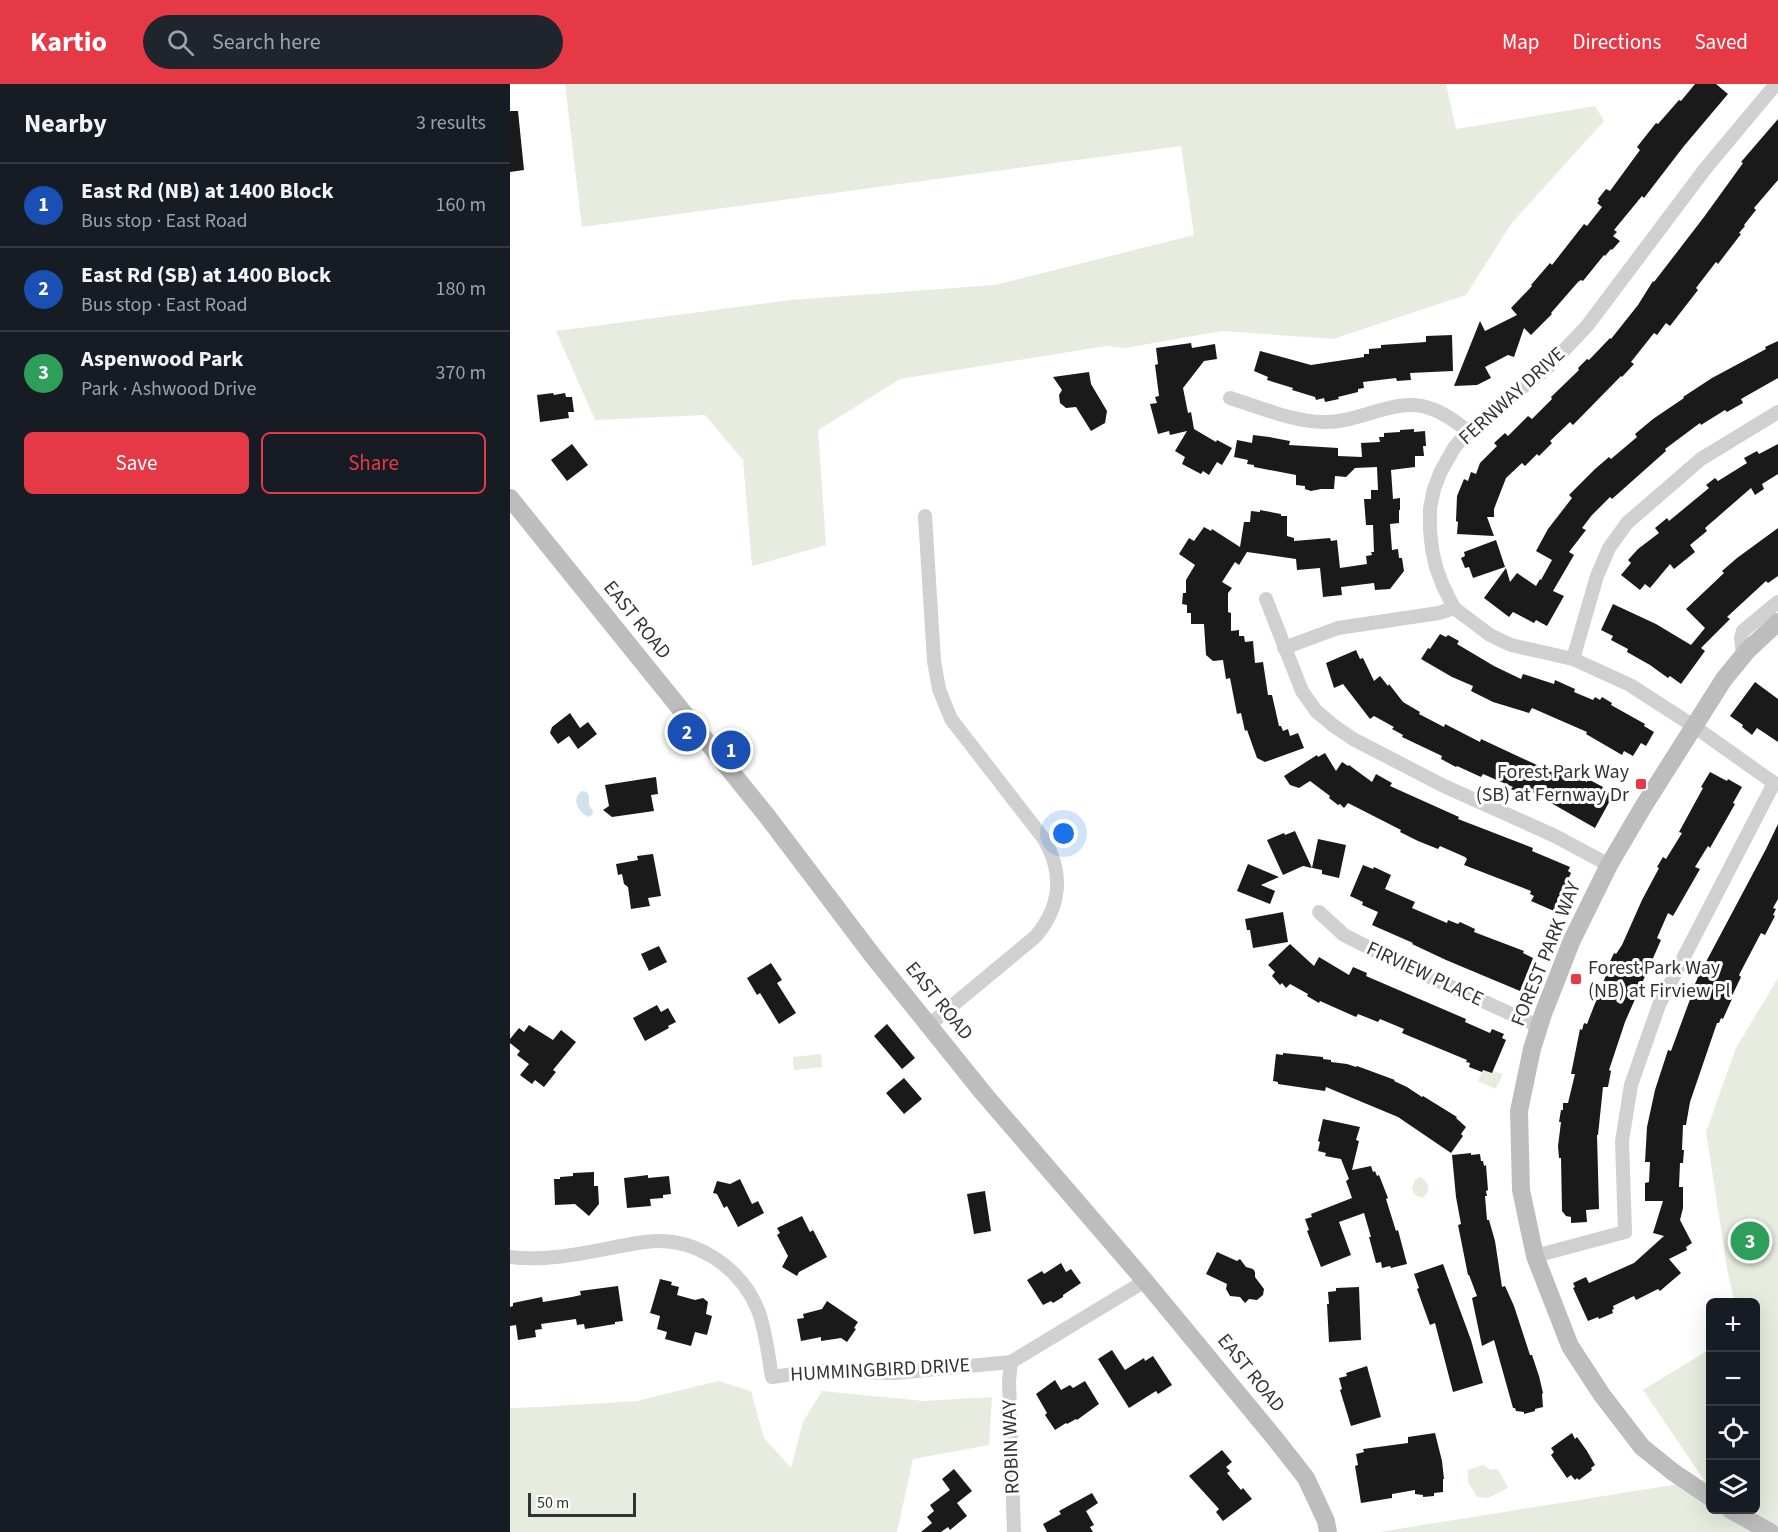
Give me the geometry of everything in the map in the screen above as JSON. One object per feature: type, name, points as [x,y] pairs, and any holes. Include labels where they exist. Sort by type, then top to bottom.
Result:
[{"type":"main road","name":"EAST ROAD","points":[[510,498],[767,816],[873,956],[984,1094],[1145,1281],[1306,1478],[1329,1532]]},
{"type":"main road","name":"FOREST PARK WAY","points":[[1706,1494],[1642,1448],[1602,1395],[1570,1346],[1535,1256],[1521,1190],[1519,1111],[1538,1026],[1568,950],[1609,865],[1642,807],[1724,679],[1743,655],[1778,622]]},
{"type":"main road","points":[[1739,1514],[1770,1532]]},
{"type":"street","name":"FERNWAY DRIVE","points":[[1535,1256],[1625,1232],[1622,1141],[1631,1084],[1659,1005],[1774,783],[1695,726],[1630,685],[1573,659],[1511,645],[1490,635],[1454,608],[1443,586],[1432,549],[1430,508],[1441,471],[1454,448],[1468,431],[1548,367],[1587,326],[1705,169],[1776,84]]},
{"type":"street","points":[[1230,398],[1305,421],[1324,423],[1353,419],[1386,408],[1423,406],[1435,409],[1468,431]]},
{"type":"street","points":[[1573,659],[1597,576],[1609,548],[1627,523],[1701,459],[1778,412]]},
{"type":"street","points":[[925,516],[934,661],[942,699],[957,729],[1044,838],[1051,851],[1057,878],[1053,909],[1039,933],[1022,950],[929,1025]]},
{"type":"street","points":[[1266,599],[1295,677],[1306,698],[1322,717],[1340,730],[1444,786],[1556,836],[1609,865]]},
{"type":"street","name":"FOREST PARK WAY","points":[[1743,655],[1741,638],[1743,631],[1778,602]]},
{"type":"street","points":[[1284,648],[1338,628],[1439,613],[1454,608]]},
{"type":"street","name":"FIRVIEW PLACE","points":[[1319,912],[1344,936],[1538,1026]]},
{"type":"street","name":"HUMMINGBIRD DRIVE","points":[[510,1257],[542,1258],[656,1240],[703,1251],[727,1267],[752,1298],[761,1321],[772,1377],[817,1371],[895,1373],[1011,1362],[1145,1281]]},
{"type":"street","name":"ROBIN WAY","points":[[1011,1362],[1009,1381],[1014,1532]]},
{"type":"shaded area","points":[[565,84],[1446,84],[1456,129],[1595,106],[1604,121],[1511,224],[1466,295],[1333,339],[1222,331],[1125,348],[1106,346],[900,379],[818,430],[826,545],[752,566],[743,460],[705,415],[595,420],[556,331],[790,300],[995,285],[1194,235],[1181,146],[582,227]]},
{"type":"shaded area","points":[[1778,978],[1778,1532],[1379,1532],[1704,1480],[1643,1390],[1706,1351],[1706,1514],[1760,1514],[1760,1298],[1734,1298],[1728,1274],[1706,1132],[1736,1048]]},
{"type":"shaded area","points":[[821,1054],[822,1067],[794,1070],[793,1057]]},
{"type":"shaded area","points":[[1483,1070],[1503,1074],[1496,1089],[1478,1081]]},
{"type":"shaded area","points":[[1420,1177],[1426,1181],[1428,1187],[1427,1193],[1422,1198],[1415,1195],[1412,1188],[1414,1181]]},
{"type":"shaded area","points":[[718,1381],[751,1391],[764,1438],[791,1468],[803,1422],[822,1391],[924,1401],[992,1397],[989,1445],[913,1459],[897,1532],[510,1532],[510,1408],[637,1401]]},
{"type":"shaded area","points":[[1483,1465],[1491,1470],[1498,1469],[1508,1488],[1488,1498],[1477,1497],[1468,1482],[1468,1470]]},
{"type":"water","points":[[582,791],[587,792],[589,796],[589,805],[593,811],[589,817],[577,806],[578,794]]},
{"type":"building","points":[[1695,84],[1716,84],[1728,94],[1644,198],[1642,196],[1614,230],[1617,232],[1613,236],[1620,241],[1604,255],[1583,281],[1578,282],[1531,335],[1524,328],[1514,357],[1508,355],[1485,367],[1491,378],[1477,385],[1454,386],[1480,321],[1485,331],[1517,315],[1511,308],[1550,263],[1552,265],[1584,224],[1587,226],[1602,207],[1597,203],[1598,199],[1606,189],[1610,191],[1640,150],[1637,147],[1656,123],[1658,124],[1679,100],[1681,101]]},
{"type":"building","points":[[510,111],[518,111],[524,170],[510,172]]},
{"type":"building","points":[[1778,119],[1778,180],[1754,208],[1756,210],[1739,233],[1741,234],[1696,288],[1698,290],[1670,326],[1666,323],[1657,335],[1654,333],[1631,362],[1634,364],[1573,425],[1570,422],[1550,441],[1552,443],[1539,456],[1537,454],[1525,466],[1522,463],[1506,478],[1494,509],[1494,517],[1487,517],[1494,536],[1457,534],[1457,496],[1464,479],[1468,481],[1471,472],[1476,474],[1480,463],[1497,446],[1494,443],[1505,433],[1508,436],[1528,416],[1532,419],[1579,370],[1578,368],[1611,339],[1704,217],[1743,163],[1741,162]]},
{"type":"building","points":[[1452,335],[1453,371],[1410,373],[1411,380],[1397,381],[1396,378],[1363,382],[1364,388],[1358,389],[1358,392],[1325,402],[1324,398],[1316,400],[1315,397],[1292,390],[1293,388],[1267,380],[1268,377],[1254,371],[1260,351],[1311,365],[1364,357],[1364,354],[1369,354],[1369,349],[1381,348],[1381,345],[1426,342],[1426,336]]},
{"type":"building","points":[[1778,341],[1778,378],[1741,399],[1743,403],[1727,412],[1725,410],[1701,425],[1700,423],[1665,449],[1666,451],[1612,499],[1610,497],[1592,515],[1582,528],[1586,530],[1569,552],[1574,555],[1553,591],[1564,596],[1547,626],[1536,620],[1534,623],[1513,612],[1509,617],[1484,598],[1506,568],[1510,582],[1517,573],[1536,586],[1552,560],[1536,551],[1548,529],[1572,498],[1569,495],[1609,457],[1611,459],[1637,437],[1635,434],[1653,419],[1712,378]]},
{"type":"building","points":[[1191,343],[1192,348],[1215,344],[1217,359],[1204,361],[1183,388],[1194,429],[1232,448],[1222,465],[1217,462],[1209,475],[1203,471],[1201,474],[1182,464],[1185,457],[1175,451],[1187,431],[1170,435],[1169,431],[1158,434],[1150,404],[1157,403],[1155,397],[1159,396],[1155,365],[1158,364],[1156,348]]},
{"type":"building","points":[[1089,372],[1091,384],[1107,411],[1105,423],[1091,431],[1076,407],[1066,408],[1060,403],[1059,395],[1062,390],[1053,377]]},
{"type":"building","points":[[553,393],[554,395],[565,393],[566,397],[572,397],[574,412],[568,412],[569,418],[540,422],[537,395]]},
{"type":"building","points":[[1414,429],[1414,432],[1425,431],[1424,456],[1415,456],[1415,467],[1391,470],[1393,499],[1400,498],[1399,523],[1390,524],[1392,550],[1398,549],[1404,571],[1390,589],[1375,590],[1374,583],[1341,587],[1342,595],[1323,597],[1320,568],[1297,570],[1296,559],[1247,552],[1239,565],[1235,562],[1222,582],[1232,588],[1228,593],[1231,631],[1239,630],[1239,636],[1244,636],[1245,642],[1253,641],[1255,663],[1263,662],[1268,695],[1272,695],[1279,726],[1283,731],[1288,729],[1290,736],[1298,733],[1304,748],[1265,762],[1257,758],[1247,730],[1245,731],[1241,713],[1237,714],[1230,678],[1226,679],[1223,660],[1213,661],[1206,655],[1204,624],[1191,624],[1191,613],[1187,613],[1187,605],[1182,604],[1183,593],[1186,593],[1186,580],[1195,565],[1179,554],[1189,538],[1194,541],[1204,527],[1211,531],[1212,529],[1240,547],[1244,522],[1250,522],[1251,511],[1260,512],[1260,510],[1287,516],[1287,536],[1294,538],[1294,541],[1330,538],[1331,541],[1337,540],[1340,568],[1367,564],[1366,556],[1374,552],[1373,525],[1366,525],[1364,499],[1371,499],[1371,490],[1378,490],[1377,467],[1355,468],[1346,477],[1335,476],[1334,489],[1311,491],[1305,489],[1305,486],[1296,485],[1296,475],[1254,467],[1254,465],[1247,464],[1248,460],[1234,457],[1237,440],[1252,443],[1253,435],[1269,437],[1290,441],[1289,445],[1338,448],[1338,456],[1362,457],[1361,443],[1380,442],[1379,437],[1384,437],[1384,433]]},
{"type":"building","points":[[572,444],[588,465],[567,481],[551,460]]},
{"type":"building","points":[[1778,444],[1778,474],[1762,484],[1764,489],[1755,495],[1751,488],[1705,528],[1707,531],[1690,545],[1695,552],[1674,569],[1670,564],[1650,588],[1645,584],[1640,590],[1621,575],[1631,563],[1628,560],[1659,533],[1655,528],[1667,518],[1669,521],[1709,488],[1706,485],[1715,478],[1718,481],[1747,463],[1744,458],[1757,451],[1759,454]]},
{"type":"building","points":[[1778,528],[1778,576],[1768,583],[1766,581],[1727,617],[1730,619],[1701,648],[1705,651],[1681,684],[1627,652],[1628,649],[1611,640],[1613,636],[1601,630],[1613,604],[1656,624],[1691,645],[1705,628],[1686,609],[1724,573],[1722,571]]},
{"type":"building","points":[[1496,540],[1505,567],[1473,578],[1469,567],[1465,568],[1461,558],[1465,556],[1464,552]]},
{"type":"building","points":[[1440,634],[1446,637],[1448,635],[1459,641],[1457,644],[1521,679],[1523,674],[1554,684],[1555,680],[1593,700],[1595,697],[1600,700],[1602,697],[1654,732],[1646,746],[1641,743],[1633,756],[1624,751],[1622,755],[1586,734],[1587,732],[1532,708],[1529,713],[1493,702],[1471,691],[1473,686],[1421,659]]},
{"type":"building","points":[[1356,650],[1360,659],[1363,658],[1374,681],[1380,676],[1403,702],[1420,712],[1419,714],[1444,727],[1445,724],[1480,742],[1481,739],[1552,772],[1554,767],[1603,787],[1602,789],[1613,795],[1595,828],[1530,791],[1527,797],[1511,789],[1513,787],[1483,774],[1481,777],[1456,767],[1441,759],[1442,756],[1402,737],[1403,735],[1392,729],[1394,727],[1374,716],[1370,719],[1343,684],[1334,688],[1326,663]]},
{"type":"building","points":[[1755,682],[1778,699],[1778,742],[1757,728],[1752,735],[1730,716]]},
{"type":"building","points":[[570,713],[580,728],[588,722],[597,734],[578,749],[569,736],[558,744],[550,733],[552,727]]},
{"type":"building","points":[[1325,753],[1336,771],[1342,762],[1372,782],[1376,774],[1392,783],[1390,786],[1459,817],[1458,819],[1533,848],[1532,851],[1570,867],[1568,871],[1571,873],[1554,911],[1531,901],[1534,896],[1530,894],[1531,891],[1464,865],[1467,859],[1465,857],[1440,846],[1438,849],[1418,841],[1348,803],[1344,808],[1338,805],[1310,781],[1299,788],[1290,785],[1284,776],[1317,755],[1318,757]]},
{"type":"building","points":[[1710,772],[1742,787],[1710,848],[1708,846],[1695,867],[1700,869],[1673,916],[1668,913],[1657,938],[1661,940],[1625,1022],[1609,1070],[1611,1071],[1608,1087],[1603,1087],[1597,1135],[1599,1209],[1586,1210],[1587,1222],[1571,1223],[1571,1217],[1566,1216],[1562,1211],[1561,1158],[1559,1158],[1558,1146],[1561,1122],[1559,1122],[1563,1103],[1568,1103],[1575,1074],[1571,1074],[1580,1029],[1582,1030],[1584,1023],[1587,1024],[1608,970],[1606,970],[1614,953],[1616,954],[1622,945],[1659,868],[1657,867],[1663,857],[1666,859],[1682,833],[1679,832]]},
{"type":"building","points":[[656,777],[658,794],[651,795],[654,811],[612,817],[603,810],[609,806],[605,785]]},
{"type":"building","points":[[1778,824],[1778,899],[1773,908],[1776,909],[1773,915],[1775,916],[1765,935],[1761,933],[1739,975],[1741,977],[1723,1019],[1721,1018],[1717,1023],[1690,1102],[1686,1125],[1683,1125],[1682,1150],[1684,1150],[1683,1163],[1680,1163],[1679,1187],[1683,1187],[1683,1208],[1680,1220],[1692,1243],[1686,1247],[1687,1250],[1669,1259],[1681,1273],[1660,1291],[1658,1289],[1636,1300],[1634,1296],[1613,1306],[1613,1313],[1588,1321],[1573,1288],[1575,1287],[1573,1283],[1586,1277],[1589,1283],[1634,1263],[1664,1236],[1653,1233],[1663,1201],[1645,1201],[1645,1183],[1649,1182],[1650,1162],[1645,1162],[1647,1127],[1655,1090],[1668,1050],[1671,1051],[1699,975]]},
{"type":"building","points":[[1295,831],[1312,868],[1303,866],[1283,875],[1267,840]]},
{"type":"building","points":[[1318,839],[1346,845],[1339,878],[1322,874],[1322,870],[1312,868]]},
{"type":"building","points":[[653,854],[661,896],[648,898],[650,906],[631,909],[628,887],[624,884],[622,874],[618,875],[616,864],[638,860],[637,856]]},
{"type":"building","points":[[1248,864],[1279,877],[1261,885],[1275,891],[1270,904],[1237,891]]},
{"type":"building","points":[[1363,865],[1373,869],[1374,867],[1391,875],[1385,889],[1415,902],[1412,908],[1447,923],[1448,920],[1458,924],[1460,922],[1475,929],[1474,932],[1524,951],[1523,953],[1533,958],[1520,991],[1446,960],[1372,925],[1378,912],[1362,905],[1363,902],[1350,896]]},
{"type":"building","points":[[1283,912],[1288,942],[1253,948],[1250,930],[1247,930],[1245,919]]},
{"type":"building","points":[[1290,944],[1314,966],[1319,957],[1349,975],[1353,967],[1367,973],[1366,976],[1466,1019],[1465,1022],[1490,1033],[1492,1029],[1504,1034],[1502,1038],[1506,1040],[1492,1073],[1469,1067],[1470,1063],[1466,1062],[1467,1060],[1402,1033],[1404,1029],[1380,1019],[1378,1022],[1358,1014],[1356,1017],[1320,1001],[1319,1003],[1290,984],[1286,988],[1282,983],[1280,985],[1272,976],[1275,972],[1268,965]]},
{"type":"building","points":[[659,946],[667,962],[649,971],[641,954]]},
{"type":"building","points":[[771,963],[782,980],[777,983],[796,1013],[779,1024],[760,993],[757,995],[747,978]]},
{"type":"building","points":[[657,1005],[661,1012],[668,1008],[676,1022],[645,1041],[633,1018]]},
{"type":"building","points":[[887,1024],[915,1058],[902,1069],[874,1036]]},
{"type":"building","points":[[529,1025],[553,1040],[561,1030],[576,1042],[553,1070],[556,1072],[544,1087],[535,1080],[532,1084],[520,1075],[529,1064],[517,1055],[520,1051],[510,1043],[510,1039],[519,1028],[524,1032]]},
{"type":"building","points":[[1283,1053],[1323,1057],[1331,1062],[1357,1066],[1395,1080],[1457,1117],[1466,1127],[1461,1134],[1463,1136],[1451,1153],[1398,1117],[1326,1087],[1325,1091],[1278,1084],[1273,1081],[1276,1054],[1283,1055]]},
{"type":"building","points":[[904,1078],[922,1099],[904,1114],[886,1093]]},
{"type":"building","points":[[1323,1119],[1360,1127],[1352,1170],[1371,1166],[1373,1172],[1379,1175],[1407,1264],[1382,1268],[1381,1262],[1376,1263],[1364,1213],[1339,1222],[1351,1255],[1321,1267],[1307,1231],[1309,1230],[1305,1219],[1312,1217],[1311,1214],[1352,1198],[1346,1181],[1349,1179],[1341,1159],[1325,1156],[1326,1153],[1318,1151]]},
{"type":"building","points":[[1471,1153],[1471,1155],[1480,1154],[1481,1161],[1484,1166],[1486,1165],[1487,1220],[1489,1220],[1495,1241],[1502,1287],[1505,1286],[1514,1306],[1543,1393],[1543,1407],[1524,1414],[1513,1408],[1494,1340],[1482,1346],[1472,1298],[1477,1296],[1468,1275],[1458,1225],[1461,1224],[1452,1155]]},
{"type":"building","points":[[594,1172],[594,1186],[598,1186],[599,1204],[589,1216],[575,1204],[555,1205],[554,1179],[573,1176],[573,1173]]},
{"type":"building","points":[[648,1175],[648,1178],[669,1176],[671,1194],[663,1195],[663,1198],[650,1199],[651,1206],[627,1208],[624,1178]]},
{"type":"building","points":[[740,1179],[752,1204],[758,1201],[764,1213],[738,1227],[727,1206],[724,1208],[717,1194],[713,1193],[717,1181],[730,1184]]},
{"type":"building","points":[[985,1191],[991,1231],[974,1234],[967,1194]]},
{"type":"building","points":[[802,1216],[810,1232],[813,1230],[827,1257],[799,1272],[797,1276],[782,1267],[788,1256],[777,1235],[780,1233],[777,1228]]},
{"type":"building","points":[[1217,1252],[1237,1261],[1240,1259],[1246,1267],[1253,1269],[1255,1277],[1264,1289],[1263,1295],[1257,1300],[1249,1299],[1245,1303],[1240,1297],[1230,1296],[1226,1289],[1227,1284],[1206,1274]]},
{"type":"building","points":[[1061,1263],[1066,1272],[1071,1269],[1081,1283],[1053,1303],[1051,1301],[1043,1305],[1027,1280],[1042,1271],[1044,1274]]},
{"type":"building","points":[[1443,1264],[1471,1340],[1483,1383],[1453,1392],[1435,1323],[1430,1325],[1414,1274]]},
{"type":"building","points":[[660,1279],[672,1282],[671,1285],[679,1287],[677,1295],[695,1300],[703,1298],[708,1302],[706,1314],[712,1316],[707,1335],[695,1332],[691,1346],[665,1339],[667,1332],[657,1329],[660,1316],[650,1313]]},
{"type":"building","points":[[618,1286],[623,1321],[615,1322],[615,1324],[585,1329],[584,1324],[577,1325],[576,1319],[541,1324],[542,1329],[535,1330],[536,1337],[518,1340],[516,1325],[510,1326],[510,1307],[513,1303],[542,1297],[543,1302],[581,1295],[580,1291]]},
{"type":"building","points":[[1359,1287],[1361,1340],[1329,1342],[1328,1292],[1336,1291],[1336,1288]]},
{"type":"building","points":[[827,1301],[858,1322],[854,1328],[856,1329],[847,1342],[841,1338],[821,1341],[821,1337],[801,1341],[797,1319],[804,1318],[803,1314],[822,1309]]},
{"type":"building","points":[[1112,1350],[1125,1370],[1144,1358],[1145,1361],[1153,1356],[1172,1385],[1158,1394],[1156,1391],[1129,1408],[1098,1359]]},
{"type":"building","points":[[1367,1366],[1381,1417],[1351,1426],[1340,1390],[1342,1389],[1339,1378],[1347,1376],[1346,1373]]},
{"type":"building","points":[[1055,1380],[1061,1390],[1070,1385],[1073,1388],[1085,1381],[1099,1404],[1077,1420],[1066,1423],[1055,1430],[1045,1415],[1047,1413],[1036,1394]]},
{"type":"building","points":[[1435,1433],[1442,1461],[1443,1492],[1423,1497],[1423,1495],[1415,1494],[1415,1490],[1392,1494],[1392,1498],[1361,1503],[1355,1466],[1358,1465],[1356,1454],[1364,1452],[1363,1449],[1408,1443],[1408,1437]]},
{"type":"building","points":[[1572,1433],[1595,1465],[1579,1480],[1577,1478],[1575,1480],[1571,1475],[1567,1478],[1551,1455],[1554,1452],[1551,1448]]},
{"type":"building","points":[[1222,1450],[1232,1462],[1226,1467],[1230,1471],[1227,1473],[1252,1499],[1223,1521],[1216,1512],[1219,1509],[1189,1476]]},
{"type":"building","points":[[954,1469],[972,1491],[957,1503],[967,1516],[950,1530],[948,1527],[941,1532],[921,1532],[932,1523],[927,1517],[934,1511],[930,1505],[950,1490],[942,1479]]},
{"type":"building","points":[[1092,1493],[1098,1503],[1086,1511],[1094,1525],[1090,1527],[1093,1532],[1047,1532],[1043,1524],[1061,1514],[1059,1511]]},
{"type":"place","name":"East Rd (SB) at 1400 Block","points":[[687,732]]},
{"type":"place","name":"East Rd (NB) at 1400 Block","points":[[731,750]]},
{"type":"place","name":"Forest Park Way (SB) at Fernway Dr","points":[[1641,784]]},
{"type":"place","name":"Forest Park Way (NB) at Firview Pl","points":[[1576,979]]},
{"type":"place","name":"Aspenwood Park","points":[[1750,1241]]}]
